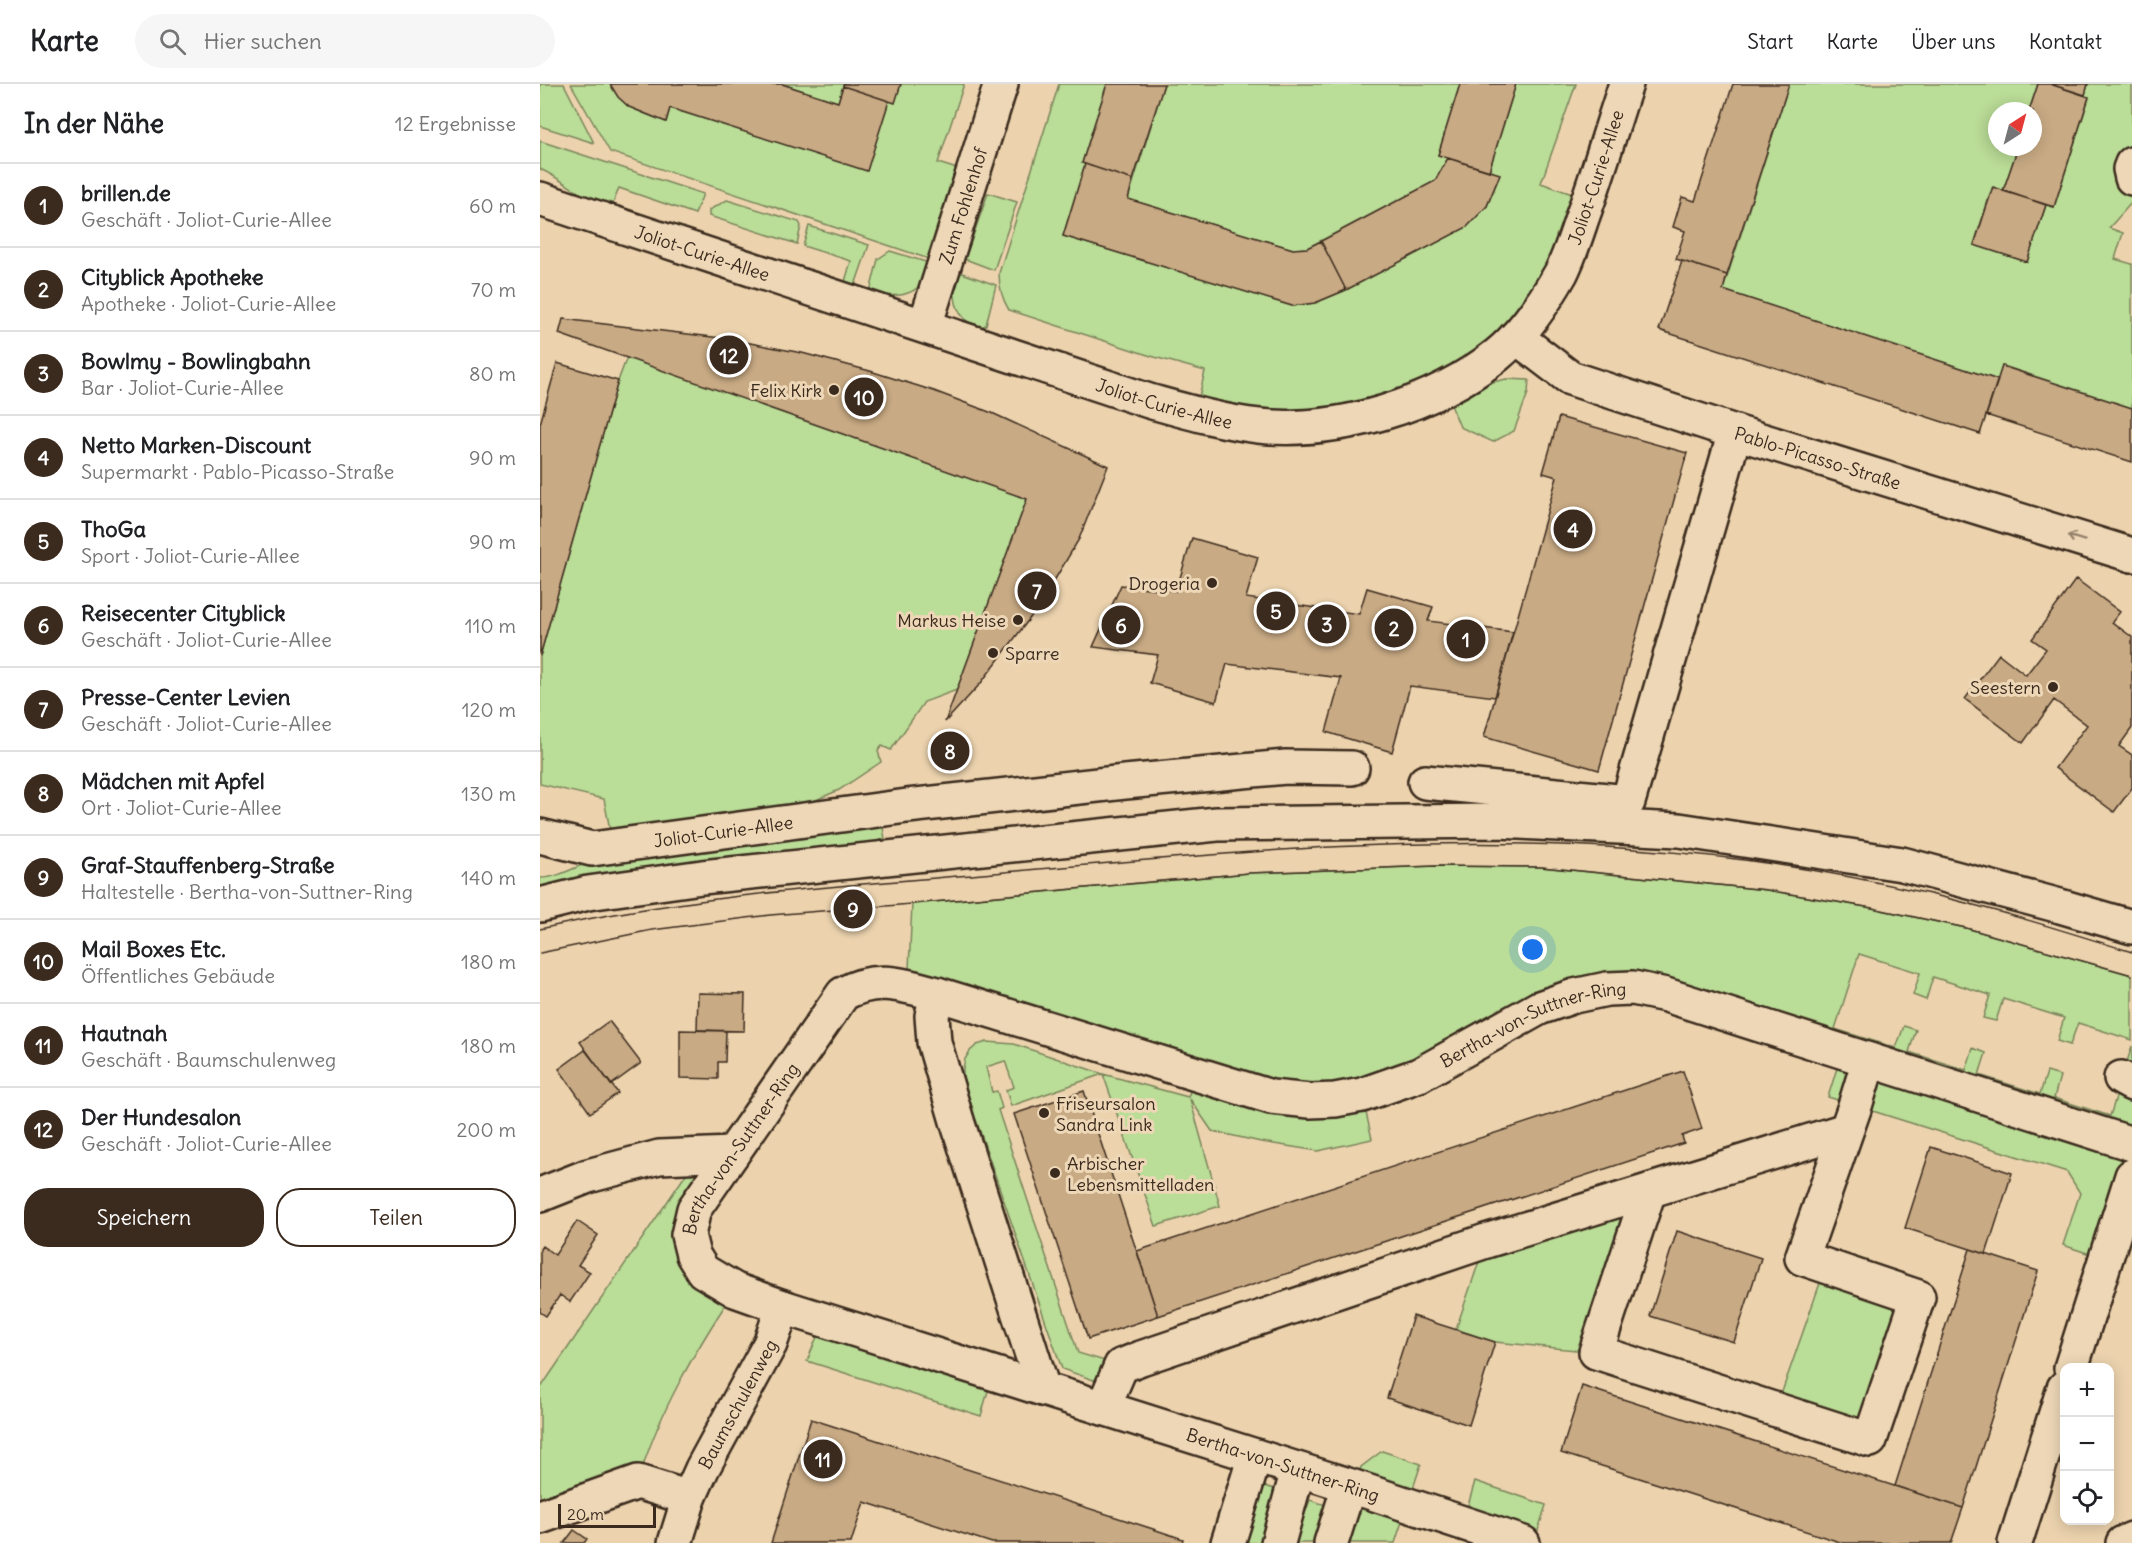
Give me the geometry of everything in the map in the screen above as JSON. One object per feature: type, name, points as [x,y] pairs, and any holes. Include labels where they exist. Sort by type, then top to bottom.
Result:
[{"type":"street","name":"Zum Fohlenhof","points":[[925,326],[1002,84]]},
{"type":"street","name":"Joliot-Curie-Allee","points":[[540,199],[1149,401],[1195,414],[1259,426],[1312,428],[1376,416],[1424,398],[1498,355],[1516,337],[1538,311],[1569,256],[1626,84]]},
{"type":"street","points":[[2132,164],[2130,169],[2132,178]]},
{"type":"street","name":"Pablo-Picasso-Straße","points":[[1516,337],[1570,378],[1735,432],[2132,555]]},
{"type":"street","points":[[1425,782],[1628,801],[1735,432]]},
{"type":"street","name":"Joliot-Curie-Allee","points":[[540,836],[592,849],[907,806],[1125,782],[1286,767],[1352,768]]},
{"type":"street","points":[[540,905],[588,893],[702,877],[1217,824],[1500,821],[1679,830],[1902,864],[2132,927]]},
{"type":"street","name":"Bertha-von-Suttner-Ring","points":[[1523,1543],[783,1307],[727,1285],[703,1271],[693,1255],[688,1234],[694,1209],[843,994],[858,985],[879,981],[937,994],[1271,1097],[1310,1101],[1335,1100],[1362,1095],[1419,1075],[1539,1008],[1607,988],[1633,988],[1666,995],[2132,1144]]},
{"type":"street","points":[[937,994],[932,1016],[934,1042],[1043,1389]]},
{"type":"street","points":[[1649,1191],[1596,1352],[1870,1440],[1918,1297],[1802,1258],[1869,1060]]},
{"type":"street","points":[[1103,1408],[1121,1366],[1243,1322],[1343,1291],[1486,1241],[1846,1130]]},
{"type":"street","points":[[540,1195],[588,1176],[659,1157],[732,1154]]},
{"type":"street","points":[[2073,1363],[2132,1176]]},
{"type":"street","name":"Baumschulenweg","points":[[675,1543],[689,1498],[702,1469],[770,1344],[783,1307]]},
{"type":"street","points":[[2015,1543],[2060,1401]]},
{"type":"street","points":[[1228,1543],[1255,1456]]},
{"type":"street","points":[[1278,1543],[1298,1470]]},
{"type":"street","points":[[540,1517],[638,1482],[689,1498]]},
{"type":"street","points":[[1331,1543],[1349,1486]]},
{"type":"street","points":[[2123,1543],[2132,1539]]},
{"type":"green space","points":[[540,84],[564,84],[594,143],[540,126]]},
{"type":"green space","points":[[571,84],[610,84],[627,105],[666,122],[670,108],[866,170],[889,101],[901,84],[964,84],[938,163],[973,174],[944,264],[610,152]]},
{"type":"green space","points":[[782,84],[844,84],[838,102]]},
{"type":"green space","points":[[1059,84],[1107,84],[1082,163],[1085,164],[1063,236],[1292,306],[1315,303],[1346,290],[1467,227],[1487,206],[1500,175],[1489,171],[1516,84],[1576,84],[1541,183],[1589,200],[1537,311],[1392,410],[1195,414],[1205,371],[1009,310],[1004,301],[999,273]]},
{"type":"green space","points":[[1164,84],[1460,84],[1438,155],[1448,158],[1435,181],[1307,248],[1293,249],[1128,199]]},
{"type":"green space","points":[[1789,84],[2038,84],[2032,102],[1988,102],[1988,156],[2015,156],[2003,191],[1992,188],[1974,244],[2027,262],[2046,205],[2054,207],[2089,98],[2085,95],[2088,84],[2132,84],[2132,202],[2109,228],[2123,233],[2115,259],[2132,264],[2132,408],[2003,366],[1998,380],[1723,290]]},
{"type":"green space","points":[[540,141],[703,194],[695,214],[619,188],[611,209],[592,201],[540,169]]},
{"type":"green space","points":[[988,193],[1017,202],[994,270],[965,259]]},
{"type":"green space","points":[[727,200],[799,222],[801,226],[797,244],[709,216],[709,210]]},
{"type":"green space","points":[[809,226],[869,245],[854,288],[844,285],[851,261],[803,246]]},
{"type":"green space","points":[[890,251],[929,263],[924,280],[918,288],[905,294],[891,296],[870,292],[878,259]]},
{"type":"green space","points":[[962,273],[996,285],[986,325],[979,328],[965,319],[957,307],[955,276]]},
{"type":"green space","points":[[627,357],[1027,499],[957,690],[924,702],[891,750],[882,746],[878,751],[881,762],[839,790],[795,809],[611,835],[604,799],[540,784],[540,656],[618,381]]},
{"type":"green space","points":[[1506,379],[1529,380],[1528,393],[1514,431],[1493,442],[1460,427],[1449,400],[1485,384]]},
{"type":"green space","points":[[882,822],[885,839],[879,840],[879,848],[540,894],[540,878],[561,874],[593,861]]},
{"type":"green space","points":[[1435,866],[1541,867],[1767,890],[1872,908],[1966,928],[2132,975],[2132,1040],[2078,1023],[2070,1045],[2057,1041],[2064,1018],[2003,999],[1996,1021],[1983,1018],[1990,995],[1933,977],[1926,1000],[1913,995],[1920,973],[1859,954],[1835,1029],[1896,1048],[1904,1026],[1916,1030],[1909,1052],[1966,1070],[1973,1048],[1986,1053],[1979,1075],[2040,1094],[2047,1072],[2060,1076],[2054,1098],[2110,1116],[2132,1046],[2132,1218],[2105,1259],[2063,1245],[2080,1193],[2067,1172],[1828,1097],[1842,1052],[1633,988],[1362,1095],[1372,1139],[1318,1151],[1261,1142],[1212,1131],[1190,1099],[1220,1206],[1156,1226],[1103,1074],[1188,1097],[1196,1074],[1024,1007],[909,969],[912,904],[1249,873]]},
{"type":"green space","points":[[987,1042],[1014,1044],[1103,1074],[1011,1106],[1006,1090],[1014,1087],[1005,1061],[986,1067],[992,1092],[997,1091],[1002,1108],[998,1110],[1078,1353],[1121,1366],[1111,1386],[1062,1369],[975,1117],[963,1077],[963,1068],[970,1051],[977,1045]]},
{"type":"green space","points":[[732,1154],[688,1235],[735,1290],[679,1382],[656,1431],[638,1482],[540,1517],[540,1389],[699,1155]]},
{"type":"green space","points":[[1649,1191],[1596,1352],[1495,1342],[1456,1329],[1486,1241]]},
{"type":"green space","points":[[1826,1266],[1918,1297],[1870,1440],[1776,1409]]},
{"type":"green space","points":[[824,1320],[993,1373],[981,1416],[807,1361]]},
{"type":"green space","points":[[1382,1451],[1421,1464],[1395,1543],[1294,1543],[1310,1500],[1326,1505],[1340,1534],[1361,1467]]},
{"type":"green space","points":[[1475,1481],[1546,1505],[1534,1543],[1463,1523]]},
{"type":"green space","points":[[1254,1483],[1278,1490],[1262,1543],[1228,1543]]},
{"type":"building","points":[[610,84],[782,84],[838,102],[843,86],[889,101],[867,171],[670,108],[666,122],[629,107],[618,97]]},
{"type":"building","points":[[844,84],[901,84],[895,103],[843,86]]},
{"type":"building","points":[[1107,84],[1164,84],[1133,180],[1082,163]]},
{"type":"building","points":[[1460,84],[1516,84],[1489,171],[1438,155]]},
{"type":"building","points":[[1733,84],[1789,84],[1727,275],[1676,259],[1685,231],[1673,227],[1682,197],[1695,201]]},
{"type":"building","points":[[2038,84],[2050,84],[2089,97],[2054,207],[2003,191],[2015,156],[2042,156],[2042,102],[2032,102]]},
{"type":"building","points":[[2050,84],[2088,84],[2085,95]]},
{"type":"building","points":[[1448,158],[1500,174],[1487,206],[1467,227],[1346,290],[1321,241],[1435,181]]},
{"type":"building","points":[[1085,164],[1133,180],[1128,199],[1293,249],[1307,248],[1321,241],[1346,290],[1315,303],[1292,306],[1063,236]]},
{"type":"building","points":[[1993,187],[2046,205],[2027,262],[1974,245]]},
{"type":"building","points":[[1682,261],[1727,275],[1723,290],[1998,380],[1980,434],[1659,330]]},
{"type":"building","points":[[563,319],[729,339],[802,353],[870,371],[934,391],[992,413],[1108,466],[1079,539],[1039,606],[981,683],[945,722],[1027,499],[559,334]]},
{"type":"building","points":[[557,363],[618,381],[540,656],[540,424]]},
{"type":"building","points":[[2002,366],[2132,408],[2132,462],[1986,415]]},
{"type":"building","points":[[1559,417],[1687,453],[1599,770],[1484,737],[1557,477],[1543,473]]},
{"type":"building","points":[[1192,538],[1258,557],[1246,598],[1359,614],[1367,588],[1433,607],[1428,621],[1513,632],[1495,697],[1410,686],[1392,752],[1326,732],[1341,678],[1227,664],[1216,702],[1150,683],[1158,655],[1093,647],[1121,585],[1176,591]]},
{"type":"building","name":"Seestern","points":[[2076,579],[2120,612],[2112,622],[2132,637],[2132,728],[2119,746],[2132,755],[2132,788],[2114,812],[2055,768],[2087,725],[2054,700],[2023,743],[1965,699],[1999,654],[2026,675],[2046,649],[2032,639]]},
{"type":"building","points":[[698,993],[745,994],[744,1031],[697,1030]]},
{"type":"building","points":[[609,1021],[641,1063],[611,1085],[580,1042]]},
{"type":"building","points":[[680,1030],[726,1031],[725,1062],[718,1062],[718,1079],[680,1078]]},
{"type":"building","points":[[585,1050],[618,1093],[590,1113],[559,1069]]},
{"type":"building","points":[[1683,1071],[1702,1129],[1682,1136],[1684,1143],[1158,1316],[1137,1251]]},
{"type":"building","points":[[1084,1091],[1158,1316],[1088,1339],[1014,1114]]},
{"type":"building","points":[[1931,1147],[2012,1173],[1986,1254],[1905,1228]]},
{"type":"building","points":[[577,1221],[598,1235],[578,1265],[590,1272],[570,1302],[560,1295],[546,1316],[540,1312],[540,1249],[542,1246],[555,1255]]},
{"type":"building","points":[[1677,1231],[1761,1258],[1734,1342],[1650,1316]]},
{"type":"building","points":[[1970,1249],[2038,1271],[1963,1508],[1895,1486]]},
{"type":"building","points":[[1413,1316],[1495,1342],[1469,1425],[1387,1398]]},
{"type":"building","points":[[1582,1386],[1963,1508],[1951,1543],[1843,1543],[1561,1453]]},
{"type":"building","points":[[811,1419],[1183,1539],[1182,1543],[992,1543],[864,1502],[851,1543],[771,1543]]},
{"type":"building","points":[[574,1530],[587,1539],[584,1543],[564,1543]]},
{"type":"tram line","points":[[540,929],[655,907],[830,887],[1240,853],[1398,844],[1477,843],[1671,852],[1746,860],[1820,872],[1955,900],[2132,952]]},
{"type":"tram line","points":[[540,953],[652,930],[770,915],[1249,873],[1436,866],[1541,867],[1767,890],[1872,908],[1966,928],[2132,975]]},
{"type":"place","name":"Der Hundesalon","points":[[729,355]]},
{"type":"place","name":"Felix Kirk","points":[[834,390]]},
{"type":"place","name":"Mail Boxes Etc.","points":[[864,397]]},
{"type":"place","name":"Netto Marken-Discount","points":[[1573,529]]},
{"type":"place","name":"Drogeria","points":[[1212,583]]},
{"type":"place","name":"Presse-Center Levien","points":[[1037,591]]},
{"type":"place","name":"ThoGa","points":[[1276,611]]},
{"type":"place","name":"Markus Heise","points":[[1018,620]]},
{"type":"place","name":"Bowlmy - Bowlingbahn","points":[[1327,624]]},
{"type":"place","name":"Reisecenter Cityblick","points":[[1121,625]]},
{"type":"place","name":"Cityblick Apotheke","points":[[1394,628]]},
{"type":"place","name":"brillen.de","points":[[1466,639]]},
{"type":"place","name":"Sparre","points":[[993,653]]},
{"type":"place","name":"Seestern","points":[[2053,687]]},
{"type":"place","name":"Mädchen mit Apfel","points":[[950,751]]},
{"type":"place","name":"Graf-Stauffenberg-Straße","points":[[853,909]]},
{"type":"place","name":"Friseursalon Sandra Link","points":[[1044,1113]]},
{"type":"place","name":"Arbischer Lebensmittelladen","points":[[1055,1173]]},
{"type":"place","name":"Hautnah","points":[[823,1459]]}]
